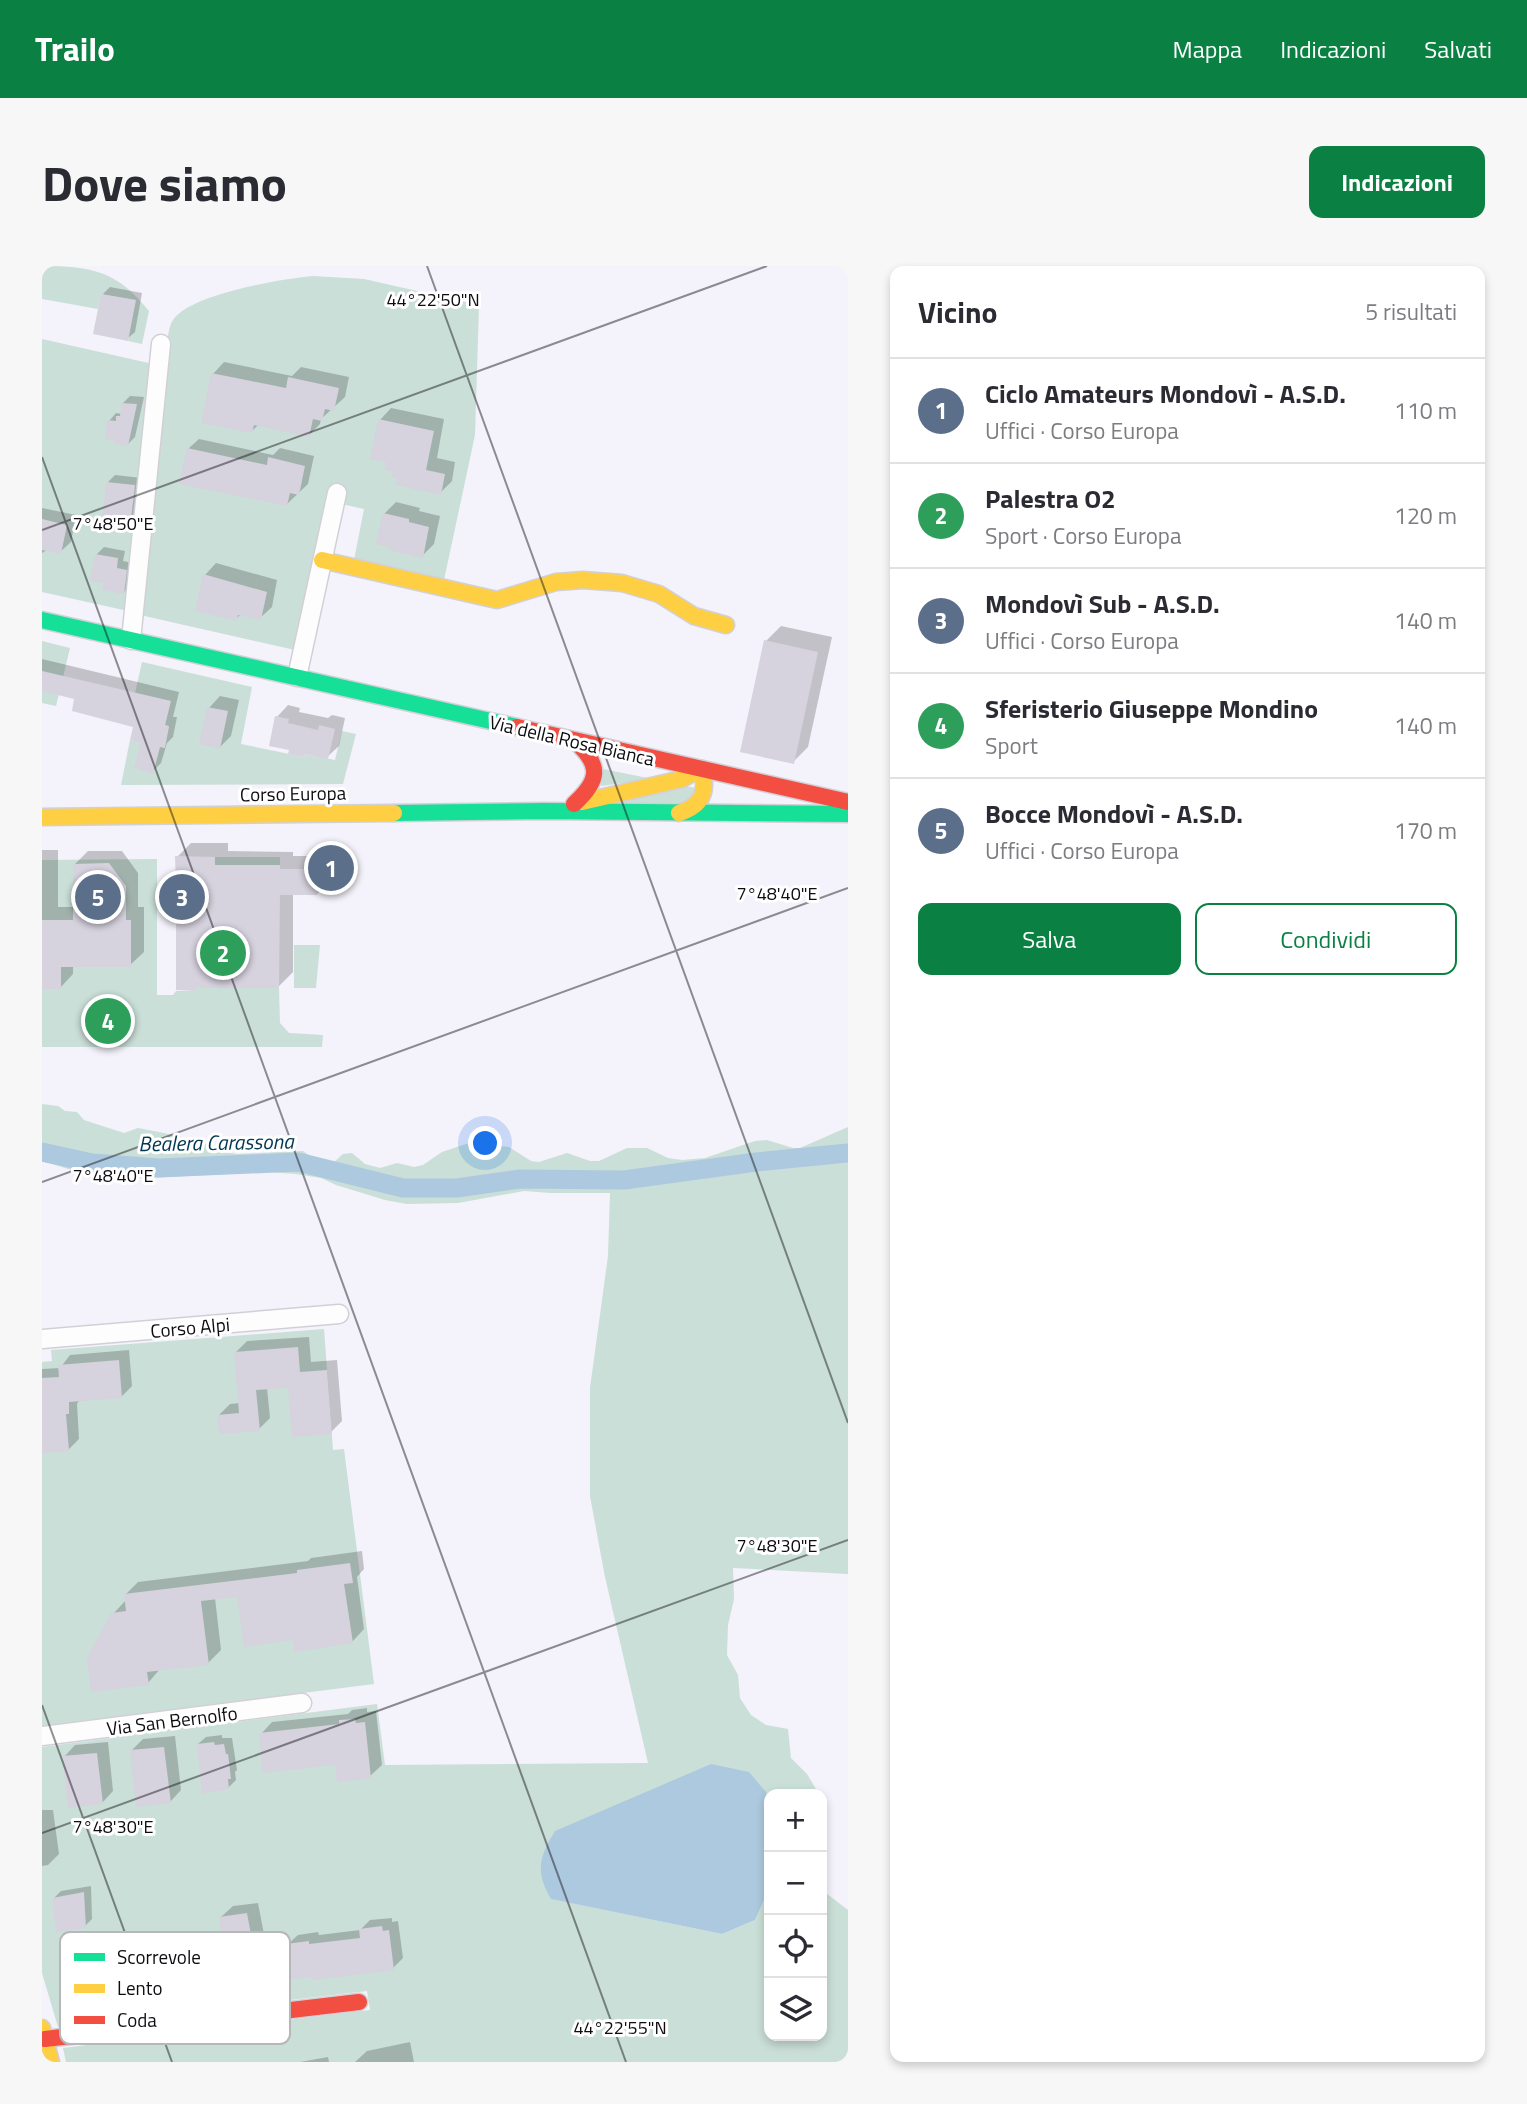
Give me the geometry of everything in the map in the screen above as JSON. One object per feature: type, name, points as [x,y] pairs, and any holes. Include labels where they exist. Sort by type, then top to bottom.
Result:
[{"type":"street","points":[[131,640],[161,344]]},
{"type":"street","points":[[297,677],[337,493]]},
{"type":"street","points":[[322,561],[497,600],[556,582],[583,580],[622,583],[659,594],[694,616],[726,625]]},
{"type":"street","name":"Via della Rosa Bianca","points":[[42,620],[848,802]]},
{"type":"street","points":[[574,804],[587,794],[594,783],[595,773],[590,755],[576,742]]},
{"type":"street","points":[[679,813],[695,807],[704,795],[705,779],[701,769]]},
{"type":"street","name":"Corso Europa","points":[[544,811],[682,779],[701,769]]},
{"type":"street","name":"Corso Europa","points":[[42,817],[544,811],[848,814]]},
{"type":"street","name":"Corso Alpi","points":[[42,1339],[339,1314]]},
{"type":"street","name":"Via San Bernolfo","points":[[42,1736],[302,1703]]},
{"type":"street","points":[[290,2009],[359,2002]]},
{"type":"street","points":[[44,2034],[51,2062]]},
{"type":"green space","points":[[42,266],[89,270],[114,279],[126,287],[149,311],[142,344],[128,341],[135,300],[101,294],[98,309],[42,299]]},
{"type":"green space","points":[[313,276],[364,279],[479,305],[475,435],[444,580],[354,560],[364,509],[328,501],[295,650],[140,615],[168,336],[172,322],[183,311],[217,295],[259,284]]},
{"type":"green space","points":[[42,339],[153,364],[128,611],[42,592]]},
{"type":"green space","points":[[42,641],[70,648],[56,706],[42,703]]},
{"type":"green space","points":[[142,662],[252,687],[241,744],[304,757],[305,754],[335,760],[342,731],[356,734],[343,784],[121,785],[130,740],[164,747],[169,727],[165,725],[170,701],[135,693]]},
{"type":"green space","points":[[603,769],[653,779],[601,786]]},
{"type":"green space","points":[[685,786],[696,788],[691,804],[587,806]]},
{"type":"green space","points":[[215,857],[280,857],[280,865],[215,865]]},
{"type":"green space","points":[[157,859],[157,995],[195,991],[195,988],[279,988],[280,1023],[289,1033],[323,1035],[322,1047],[42,1047],[42,860]]},
{"type":"green space","points":[[294,945],[320,945],[316,988],[294,988]]},
{"type":"green space","points":[[42,1104],[77,1112],[84,1120],[124,1133],[138,1128],[201,1141],[216,1150],[237,1154],[303,1151],[317,1161],[333,1163],[343,1154],[352,1153],[365,1164],[380,1168],[397,1163],[414,1167],[423,1165],[442,1152],[472,1142],[509,1147],[531,1161],[539,1162],[567,1153],[590,1161],[599,1161],[627,1148],[647,1148],[668,1158],[682,1160],[705,1158],[755,1141],[767,1140],[800,1148],[848,1127],[848,1574],[733,1568],[734,1599],[728,1625],[727,1655],[738,1675],[740,1698],[751,1715],[766,1725],[788,1729],[791,1758],[807,1774],[816,1789],[764,1789],[764,1793],[552,1899],[722,1934],[755,1920],[764,1900],[764,2041],[827,2041],[827,1894],[848,1910],[848,2062],[66,2062],[63,2048],[95,2044],[290,2044],[290,2020],[370,2010],[367,1991],[290,2000],[290,1932],[60,1932],[58,2027],[42,1973],[42,1747],[377,1704],[385,1765],[648,1763],[605,1577],[590,1496],[590,1388],[608,1256],[610,1193],[524,1191],[458,1203],[407,1204],[385,1200],[321,1178],[296,1174],[269,1172],[146,1178],[75,1171],[42,1161]]},
{"type":"green space","points":[[324,1329],[333,1450],[344,1449],[374,1684],[42,1726],[42,1362],[52,1361],[51,1350]]},
{"type":"water","points":[[711,1764],[749,1772],[764,1790],[764,1900],[755,1920],[722,1934],[551,1899],[543,1881],[541,1865],[545,1849],[555,1831]]},
{"type":"building","points":[[101,294],[136,300],[128,341],[93,334]]},
{"type":"building","points":[[211,373],[286,388],[288,377],[339,388],[334,411],[325,409],[322,421],[313,419],[309,437],[254,425],[252,433],[201,423]]},
{"type":"building","points":[[121,403],[137,404],[128,446],[113,444],[114,440],[105,439],[107,420],[116,421],[116,416],[120,416]]},
{"type":"building","points":[[378,419],[434,431],[426,470],[445,474],[441,495],[396,485],[397,479],[392,477],[393,471],[384,470],[386,462],[370,459]]},
{"type":"building","points":[[187,448],[267,465],[268,457],[305,466],[299,495],[290,493],[287,506],[179,484]]},
{"type":"building","points":[[106,482],[135,485],[131,519],[102,516]]},
{"type":"building","points":[[383,513],[429,527],[423,558],[376,544]]},
{"type":"building","points":[[42,519],[67,525],[61,554],[42,550]]},
{"type":"building","points":[[95,554],[118,558],[117,568],[127,570],[124,594],[102,590],[104,583],[90,581]]},
{"type":"building","points":[[203,574],[267,592],[261,620],[238,615],[237,621],[195,611]]},
{"type":"building","points":[[764,640],[818,652],[794,764],[740,752]]},
{"type":"building","points":[[42,671],[171,701],[165,725],[169,726],[165,748],[160,747],[153,774],[134,768],[141,743],[130,740],[133,727],[72,711],[74,699],[42,691]]},
{"type":"building","points":[[207,707],[228,711],[220,749],[199,744]]},
{"type":"building","points":[[275,716],[289,719],[288,723],[318,730],[319,725],[335,729],[328,759],[305,754],[304,757],[288,754],[289,750],[269,746]]},
{"type":"building","points":[[175,856],[215,857],[215,865],[280,865],[280,869],[317,869],[317,895],[280,895],[279,988],[176,990],[176,908],[166,908],[166,886],[176,886]]},
{"type":"building","points":[[109,863],[126,886],[126,920],[131,920],[131,967],[61,967],[61,989],[42,989],[42,920],[73,920],[73,864]]},
{"type":"building","points":[[298,1347],[300,1372],[327,1370],[332,1434],[292,1437],[288,1388],[256,1390],[260,1431],[219,1434],[217,1415],[239,1413],[234,1352]]},
{"type":"building","points":[[119,1360],[122,1398],[69,1402],[69,1414],[66,1414],[69,1451],[42,1453],[42,1378],[59,1377],[58,1365]]},
{"type":"building","points":[[350,1563],[353,1583],[344,1584],[353,1643],[294,1652],[293,1640],[244,1647],[237,1597],[201,1601],[209,1665],[147,1672],[149,1685],[91,1692],[87,1658],[111,1613],[126,1611],[124,1594],[297,1573],[297,1570]]},
{"type":"building","points":[[355,1719],[356,1723],[365,1722],[371,1778],[337,1782],[335,1765],[263,1773],[259,1733],[339,1724],[339,1720]]},
{"type":"building","points":[[214,1742],[215,1745],[224,1744],[228,1754],[231,1779],[228,1779],[229,1789],[202,1794],[197,1744]]},
{"type":"building","points":[[164,1747],[171,1803],[136,1807],[130,1750]]},
{"type":"building","points":[[97,1753],[103,1804],[68,1808],[62,1756]]},
{"type":"building","points":[[84,1892],[86,1928],[56,1932],[52,1898]]},
{"type":"building","points":[[247,1913],[250,1932],[221,1932],[219,1917]]},
{"type":"building","points":[[382,1926],[383,1931],[389,1930],[394,1970],[312,1980],[312,1977],[290,1979],[290,1943],[360,1938],[359,1929]]},
{"type":"waterway","name":"Bealera Carassona","points":[[42,1152],[92,1163],[159,1168],[298,1162],[403,1188],[457,1188],[520,1179],[624,1180],[848,1153]]},
{"type":"traffic: fast","points":[[42,620],[517,727]]},
{"type":"traffic: fast","points":[[394,813],[544,811],[848,814]]},
{"type":"traffic: slow","points":[[322,560],[497,600],[556,582],[583,580],[622,583],[659,594],[694,616],[726,625]]},
{"type":"traffic: slow","points":[[582,802],[682,779],[699,769]]},
{"type":"traffic: slow","points":[[679,813],[693,806],[701,797],[704,785],[702,769]]},
{"type":"traffic: slow","points":[[42,817],[394,813]]},
{"type":"traffic: slow","points":[[42,2028],[51,2062]]},
{"type":"traffic: jam","points":[[517,727],[848,802]]},
{"type":"traffic: jam","points":[[574,804],[589,788],[594,773],[590,759],[576,742]]},
{"type":"traffic: jam","points":[[290,2010],[359,2002]]},
{"type":"traffic: jam","points":[[45,2039],[60,2037]]},
{"type":"place","name":"Ciclo Amateurs Mondovì - A.S.D.","points":[[331,868]]},
{"type":"place","name":"Bocce Mondovì - A.S.D.","points":[[98,897]]},
{"type":"place","name":"Mondovì Sub - A.S.D.","points":[[182,897]]},
{"type":"place","name":"Palestra O2","points":[[223,953]]},
{"type":"place","name":"Sferisterio Giuseppe Mondino","points":[[108,1021]]}]
